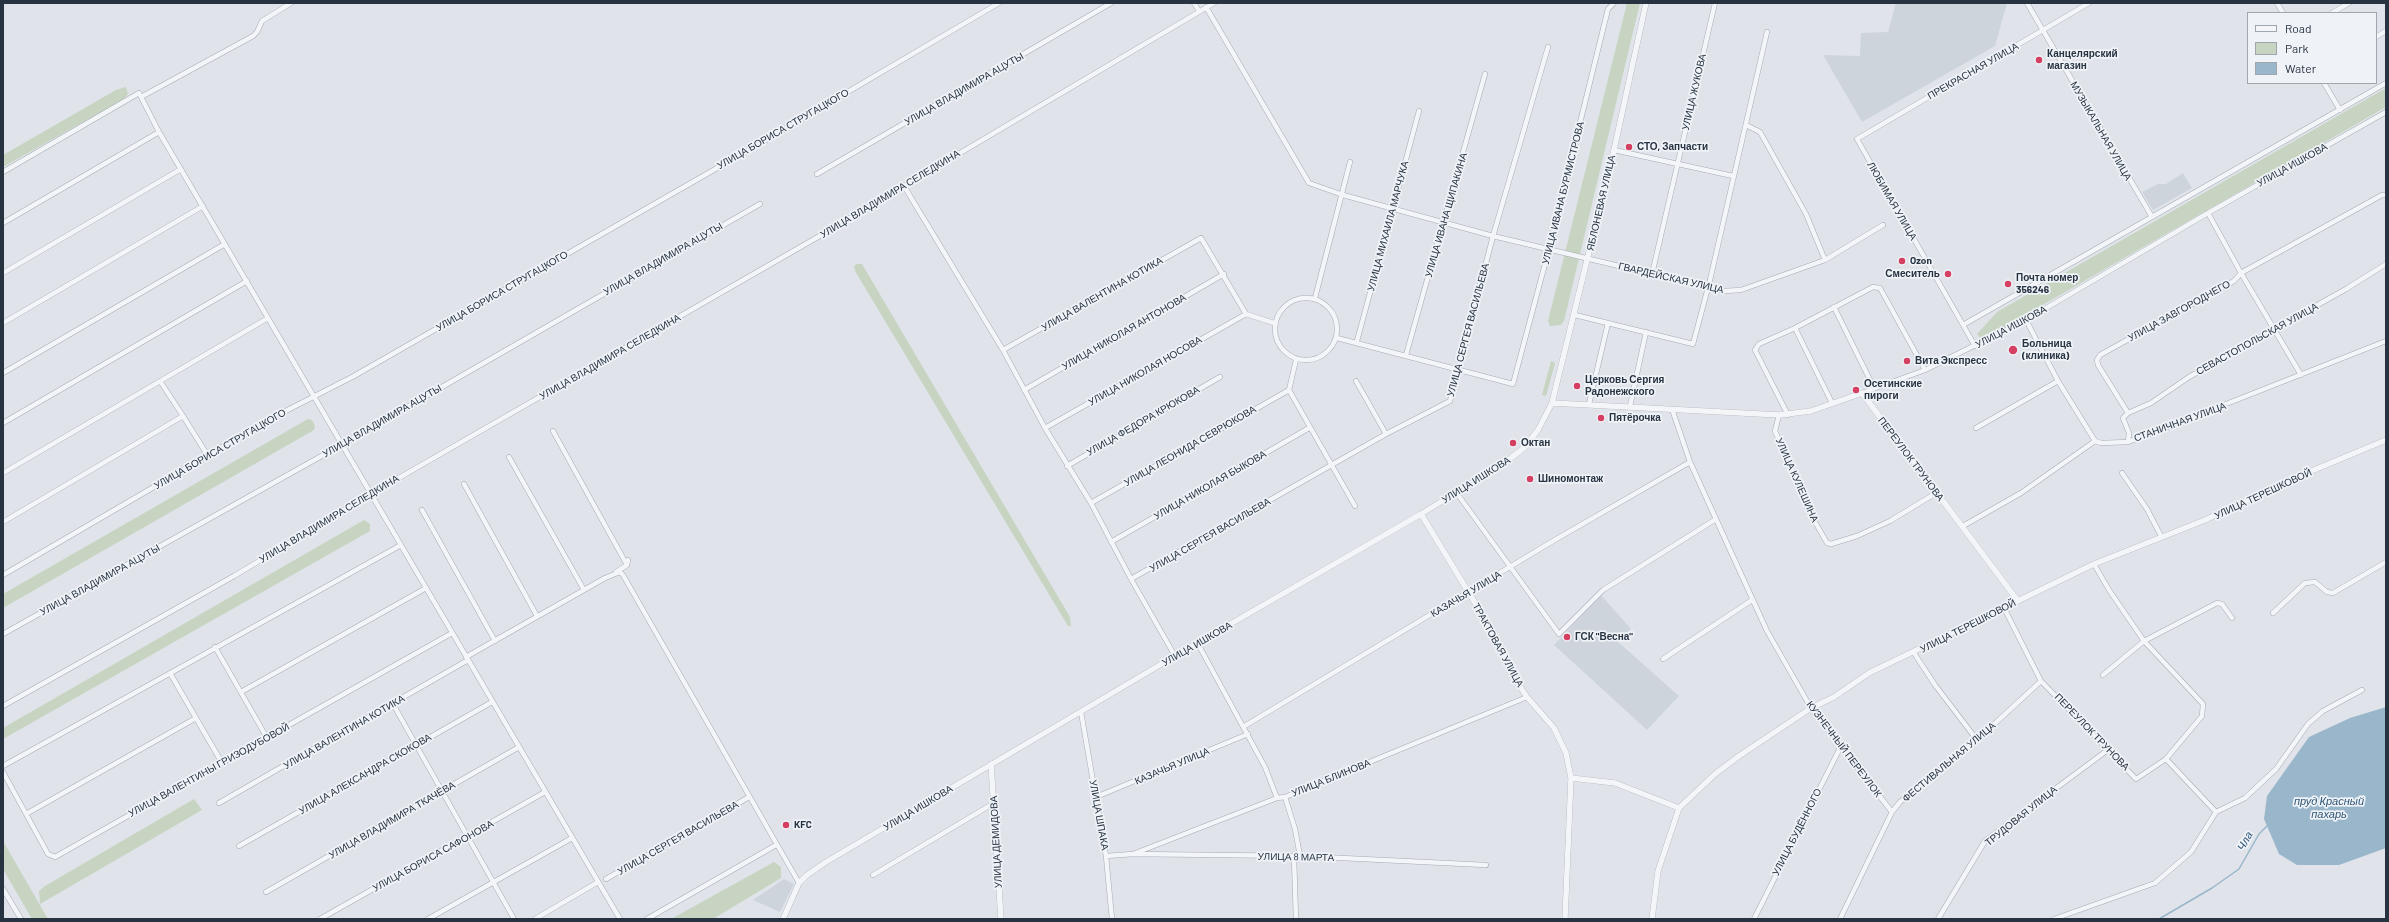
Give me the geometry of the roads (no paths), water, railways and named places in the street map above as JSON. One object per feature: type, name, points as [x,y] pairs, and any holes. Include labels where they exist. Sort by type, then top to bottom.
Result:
[{"type":"street","points":[[141,97],[253,36],[257,32],[262,21],[291,3]]},
{"type":"street","name":"УЛИЦА БОРИСА СТРУГАЦКОГО","points":[[3,575],[208,456],[361,372],[759,144],[999,3]]},
{"type":"street","name":"УЛИЦА ВЛАДИМИРА АЦУТЫ","points":[[817,174],[1111,3]]},
{"type":"street","points":[[1194,3],[1199,11]]},
{"type":"street","name":"УЛИЦА ВЛАДИМИРА СЕЛЕДКИНА","points":[[3,706],[234,576],[371,494],[904,186],[1214,3]]},
{"type":"street","name":"УЛИЦА ИВАНА БУРМИСТРОВА","points":[[1459,370],[1513,384],[1549,249],[1608,9],[1614,3]]},
{"type":"street","name":"ЯБЛОНЕВАЯ УЛИЦА","points":[[1552,403],[1575,315],[1614,150],[1646,3]]},
{"type":"street","name":"УЛИЦА ЖУКОВА","points":[[1652,274],[1715,3]]},
{"type":"street","name":"МУЗЫКАЛЬНАЯ УЛИЦА","points":[[2027,3],[2152,217]]},
{"type":"street","name":"ПРЕКРАСНАЯ УЛИЦА","points":[[1857,139],[2089,3]]},
{"type":"street","points":[[2278,3],[2282,12]]},
{"type":"street","points":[[2334,12],[2349,3]]},
{"type":"street","name":"ГВАРДЕЙСКАЯ УЛИЦА","points":[[1206,7],[1309,183],[1343,195],[1493,236],[1706,288],[1724,291],[1741,290],[1825,260],[1883,225]]},
{"type":"street","points":[[2377,36],[2386,31]]},
{"type":"street","points":[[1575,315],[1693,344],[1706,288],[1719,244],[1733,176],[1767,32]]},
{"type":"street","name":"УЛИЦА СЕРГЕЯ ВАСИЛЬЕВА","points":[[1131,579],[1386,434],[1450,401],[1493,236],[1548,47]]},
{"type":"street","name":"УЛИЦА ИВАНА ЩИПАКИНА","points":[[1406,355],[1444,223],[1484,74]]},
{"type":"street","points":[[1963,325],[2386,83]]},
{"type":"street","points":[[2325,84],[2340,110]]},
{"type":"street","points":[[3,172],[139,94],[159,132],[248,281],[452,634],[620,919]]},
{"type":"street","name":"УЛИЦА МИХАИЛА МАРЧУКА","points":[[1357,341],[1394,210],[1419,110]]},
{"type":"street","name":"УЛИЦА ИШКОВА","points":[[783,919],[799,883],[807,875],[826,862],[991,764],[1421,514],[1506,462],[1525,447],[1538,430],[1552,403],[1779,415],[1811,411],[1925,370],[2026,320],[2208,213],[2386,112]]},
{"type":"street","points":[[1746,125],[1760,132],[1806,214],[1825,260]]},
{"type":"street","points":[[3,223],[159,132]]},
{"type":"street","name":"ЛЮБИМАЯ УЛИЦА","points":[[1857,139],[1975,346]]},
{"type":"street","points":[[1614,150],[1733,176]]},
{"type":"street","points":[[1315,298],[1343,195],[1350,162]]},
{"type":"street","points":[[3,273],[181,169]]},
{"type":"street","points":[[904,186],[1003,350],[1067,466],[1091,502],[1131,579],[1176,656]]},
{"type":"street","name":"УЛИЦА ЗАВГОРОДНЕГО","points":[[2128,413],[2098,365],[2097,360],[2100,355],[2234,281],[2241,274],[2382,195],[2386,195]]},
{"type":"street","name":"УЛИЦА ВЛАДИМИРА АЦУТЫ","points":[[3,634],[343,444],[760,204]]},
{"type":"street","points":[[3,323],[203,206]]},
{"type":"street","points":[[2208,213],[2241,274],[2301,375]]},
{"type":"street","name":"УЛИЦА ВАЛЕНТИНА КОТИКА","points":[[1003,350],[1201,238],[1224,274]]},
{"type":"street","points":[[3,373],[225,244]]},
{"type":"street","name":"СЕВАСТОПОЛЬСКАЯ УЛИЦА","points":[[2128,413],[2151,403],[2189,377],[2346,289],[2386,264]]},
{"type":"street","points":[[1224,274],[1246,314],[1274,323]]},
{"type":"street","name":"УЛИЦА НИКОЛАЯ АНТОНОВА","points":[[1024,390],[1224,274]]},
{"type":"street","points":[[3,423],[248,281]]},
{"type":"street","points":[[1788,415],[1755,350],[1759,344],[1795,328],[1874,287],[1880,288],[1925,370]]},
{"type":"street","points":[[1315,298],[1330,307],[1336,315],[1338,326],[1337,338],[1330,350],[1320,357],[1296,360],[1281,347],[1275,337],[1274,323],[1279,311],[1288,303],[1298,299],[1315,298]]},
{"type":"street","points":[[1834,307],[1874,388]]},
{"type":"street","name":"УЛИЦА НИКОЛАЯ НОСОВА","points":[[1045,428],[1246,314]]},
{"type":"street","points":[[3,473],[268,318]]},
{"type":"street","points":[[1963,526],[2021,493],[2095,441],[2058,381],[2026,320]]},
{"type":"street","points":[[1589,404],[1608,323]]},
{"type":"street","points":[[1795,328],[1832,403]]},
{"type":"street","points":[[1630,406],[1646,332]]},
{"type":"street","points":[[1337,338],[1357,341],[1459,370]]},
{"type":"street","name":"СТАНИЧНАЯ УЛИЦА","points":[[2095,441],[2101,443],[2128,442],[2210,412],[2386,341]]},
{"type":"street","points":[[1296,360],[1289,390],[1308,428],[1355,506]]},
{"type":"street","name":"УЛИЦА ФЕДОРА КРЮКОВА","points":[[1067,466],[1220,377]]},
{"type":"street","points":[[160,381],[208,456]]},
{"type":"street","points":[[1356,381],[1386,434]]},
{"type":"street","points":[[1976,428],[2058,381]]},
{"type":"street","name":"УЛИЦА ЛЕОНИДА СЕВРЮКОВА","points":[[1091,502],[1289,390]]},
{"type":"street","name":"ПЕРЕУЛОК ТРУНОВА","points":[[1862,393],[2018,601]]},
{"type":"street","name":"КУЗНЕЧНЫЙ ПЕРЕУЛОК","points":[[1672,409],[1690,462],[1767,631],[1811,708],[1892,812]]},
{"type":"street","points":[[2128,413],[2123,418],[2129,433],[2128,442]]},
{"type":"street","name":"УЛИЦА КУЛЕШИНА","points":[[1779,415],[1775,431],[1811,515],[1827,543],[1831,544],[1857,536],[1890,521],[1936,493]]},
{"type":"street","points":[[3,522],[183,416]]},
{"type":"street","name":"УЛИЦА НИКОЛАЯ БЫКОВА","points":[[1111,542],[1308,428]]},
{"type":"street","name":"УЛИЦА ВАЛЕНТИНА КОТИКА","points":[[219,803],[393,704],[495,640],[616,572],[628,562],[553,431]]},
{"type":"street","name":"УЛИЦА ТЕРЕШКОВОЙ","points":[[1652,919],[1658,871],[1679,808],[1715,774],[1733,760],[1811,708],[1834,697],[1869,673],[1914,653],[2094,564],[2161,536],[2205,520],[2297,477],[2386,440]]},
{"type":"street","points":[[509,457],[584,590]]},
{"type":"street","name":"КАЗАЧЬЯ УЛИЦА","points":[[1243,727],[1510,567],[1690,462]]},
{"type":"street","points":[[2122,473],[2147,508],[2161,536]]},
{"type":"street","points":[[464,484],[538,616]]},
{"type":"street","points":[[1456,492],[1559,634],[1603,590],[1716,519]]},
{"type":"street","points":[[422,510],[495,640]]},
{"type":"street","name":"ТРАКТОВАЯ УЛИЦА","points":[[1421,514],[1497,639],[1511,673],[1527,697],[1554,728],[1566,753],[1571,778],[1565,919]]},
{"type":"street","points":[[3,766],[401,545]]},
{"type":"street","points":[[2273,613],[2305,583],[2315,582],[2327,592],[2333,593],[2346,587],[2386,562]]},
{"type":"street","name":"ПЕРЕУЛОК ТРУНОВА","points":[[2004,608],[2041,682],[2109,749],[2136,778],[2166,759],[2202,716],[2203,704],[2144,641],[2109,590],[2094,564]]},
{"type":"street","points":[[616,572],[623,575],[799,883]]},
{"type":"street","points":[[241,692],[426,588]]},
{"type":"street","points":[[1663,659],[1752,600]]},
{"type":"street","points":[[2103,675],[2144,641],[2217,603],[2222,604],[2232,618]]},
{"type":"street","name":"УЛИЦА ВАЛЕНТИНЫ ГРИЗОДУБОВОЙ","points":[[3,772],[48,854],[55,857],[452,634]]},
{"type":"street","points":[[1198,644],[1265,767],[1277,798]]},
{"type":"street","points":[[215,647],[267,738]]},
{"type":"street","points":[[1914,653],[1935,685],[1977,740]]},
{"type":"street","points":[[170,673],[222,763]]},
{"type":"street","name":"ФЕСТИВАЛЬНАЯ УЛИЦА","points":[[1840,919],[1892,812],[1929,777],[1977,740],[2041,682]]},
{"type":"street","points":[[2054,919],[2155,883],[2190,852],[2216,812],[2245,798],[2276,768],[2308,724],[2319,714],[2362,690]]},
{"type":"street","name":"УЛИЦА БЛИНОВА","points":[[1133,854],[1277,798],[1285,797],[1527,697]]},
{"type":"street","name":"УЛИЦА АЛЕКСАНДРА СКОКОВА","points":[[239,846],[492,702]]},
{"type":"street","points":[[393,704],[415,746],[514,919]]},
{"type":"street","name":"УЛИЦА ШПАКА","points":[[1081,712],[1106,856],[1112,919]]},
{"type":"street","points":[[26,814],[196,718]]},
{"type":"street","name":"КАЗАЧЬЯ УЛИЦА","points":[[1096,798],[1248,734]]},
{"type":"street","name":"УЛИЦА БУДЁННОГО","points":[[1754,919],[1841,746]]},
{"type":"street","name":"УЛИЦА ВЛАДИМИРА ТКАЧЁВА","points":[[266,892],[519,747]]},
{"type":"street","name":"ТРУДОВАЯ УЛИЦА","points":[[1938,919],[1986,841],[2109,749]]},
{"type":"street","points":[[2166,759],[2216,812]]},
{"type":"street","name":"УЛИЦА ДЕМИДОВА","points":[[991,764],[1001,919]]},
{"type":"street","points":[[1571,778],[1616,782],[1679,808]]},
{"type":"street","name":"УЛИЦА БОРИСА САФОНОВА","points":[[320,919],[545,792]]},
{"type":"street","name":"УЛИЦА СЕРГЕЯ ВАСИЛЬЕВА","points":[[606,879],[749,797]]},
{"type":"street","points":[[1285,797],[1295,828],[1300,856]]},
{"type":"street","points":[[873,875],[994,803]]},
{"type":"street","points":[[428,919],[572,838]]},
{"type":"street","points":[[647,919],[776,845]]},
{"type":"street","name":"УЛИЦА 8 МАРТА","points":[[1106,856],[1133,854],[1300,856],[1486,865]]},
{"type":"street","points":[[1294,857],[1296,919]]},
{"type":"street","points":[[535,919],[598,882]]},
{"type":"street","points":[[3,889],[21,919]]},
{"type":"water","name":"пруд Красный пахарь","points":[[2386,707],[2386,848],[2339,865],[2297,865],[2279,854],[2264,819],[2267,796],[2309,737],[2350,718]]},
{"type":"waterway","name":"Чла","points":[[2159,919],[2212,888],[2239,869],[2259,834],[2268,825]]},
{"type":"place","name":"Канцелярский магазин","points":[[2039,60]]},
{"type":"place","name":"СТО, Запчасти","points":[[1629,147]]},
{"type":"place","name":"Ozon","points":[[1902,261]]},
{"type":"place","name":"Смеситель","points":[[1948,274]]},
{"type":"place","name":"Почта номер 356246","points":[[2008,284]]},
{"type":"place","name":"Больница (клиника)","points":[[2013,350]]},
{"type":"place","name":"Вита Экспресс","points":[[1907,361]]},
{"type":"place","name":"Церковь Сергия Радонежского","points":[[1577,386]]},
{"type":"place","name":"Осетинские пироги","points":[[1856,390]]},
{"type":"place","name":"Пятёрочка","points":[[1601,418]]},
{"type":"place","name":"Октан","points":[[1513,443]]},
{"type":"place","name":"Шиномонтаж","points":[[1530,479]]},
{"type":"place","name":"ГСК \"Весна\"","points":[[1567,637]]},
{"type":"place","name":"KFC","points":[[786,825]]}]
